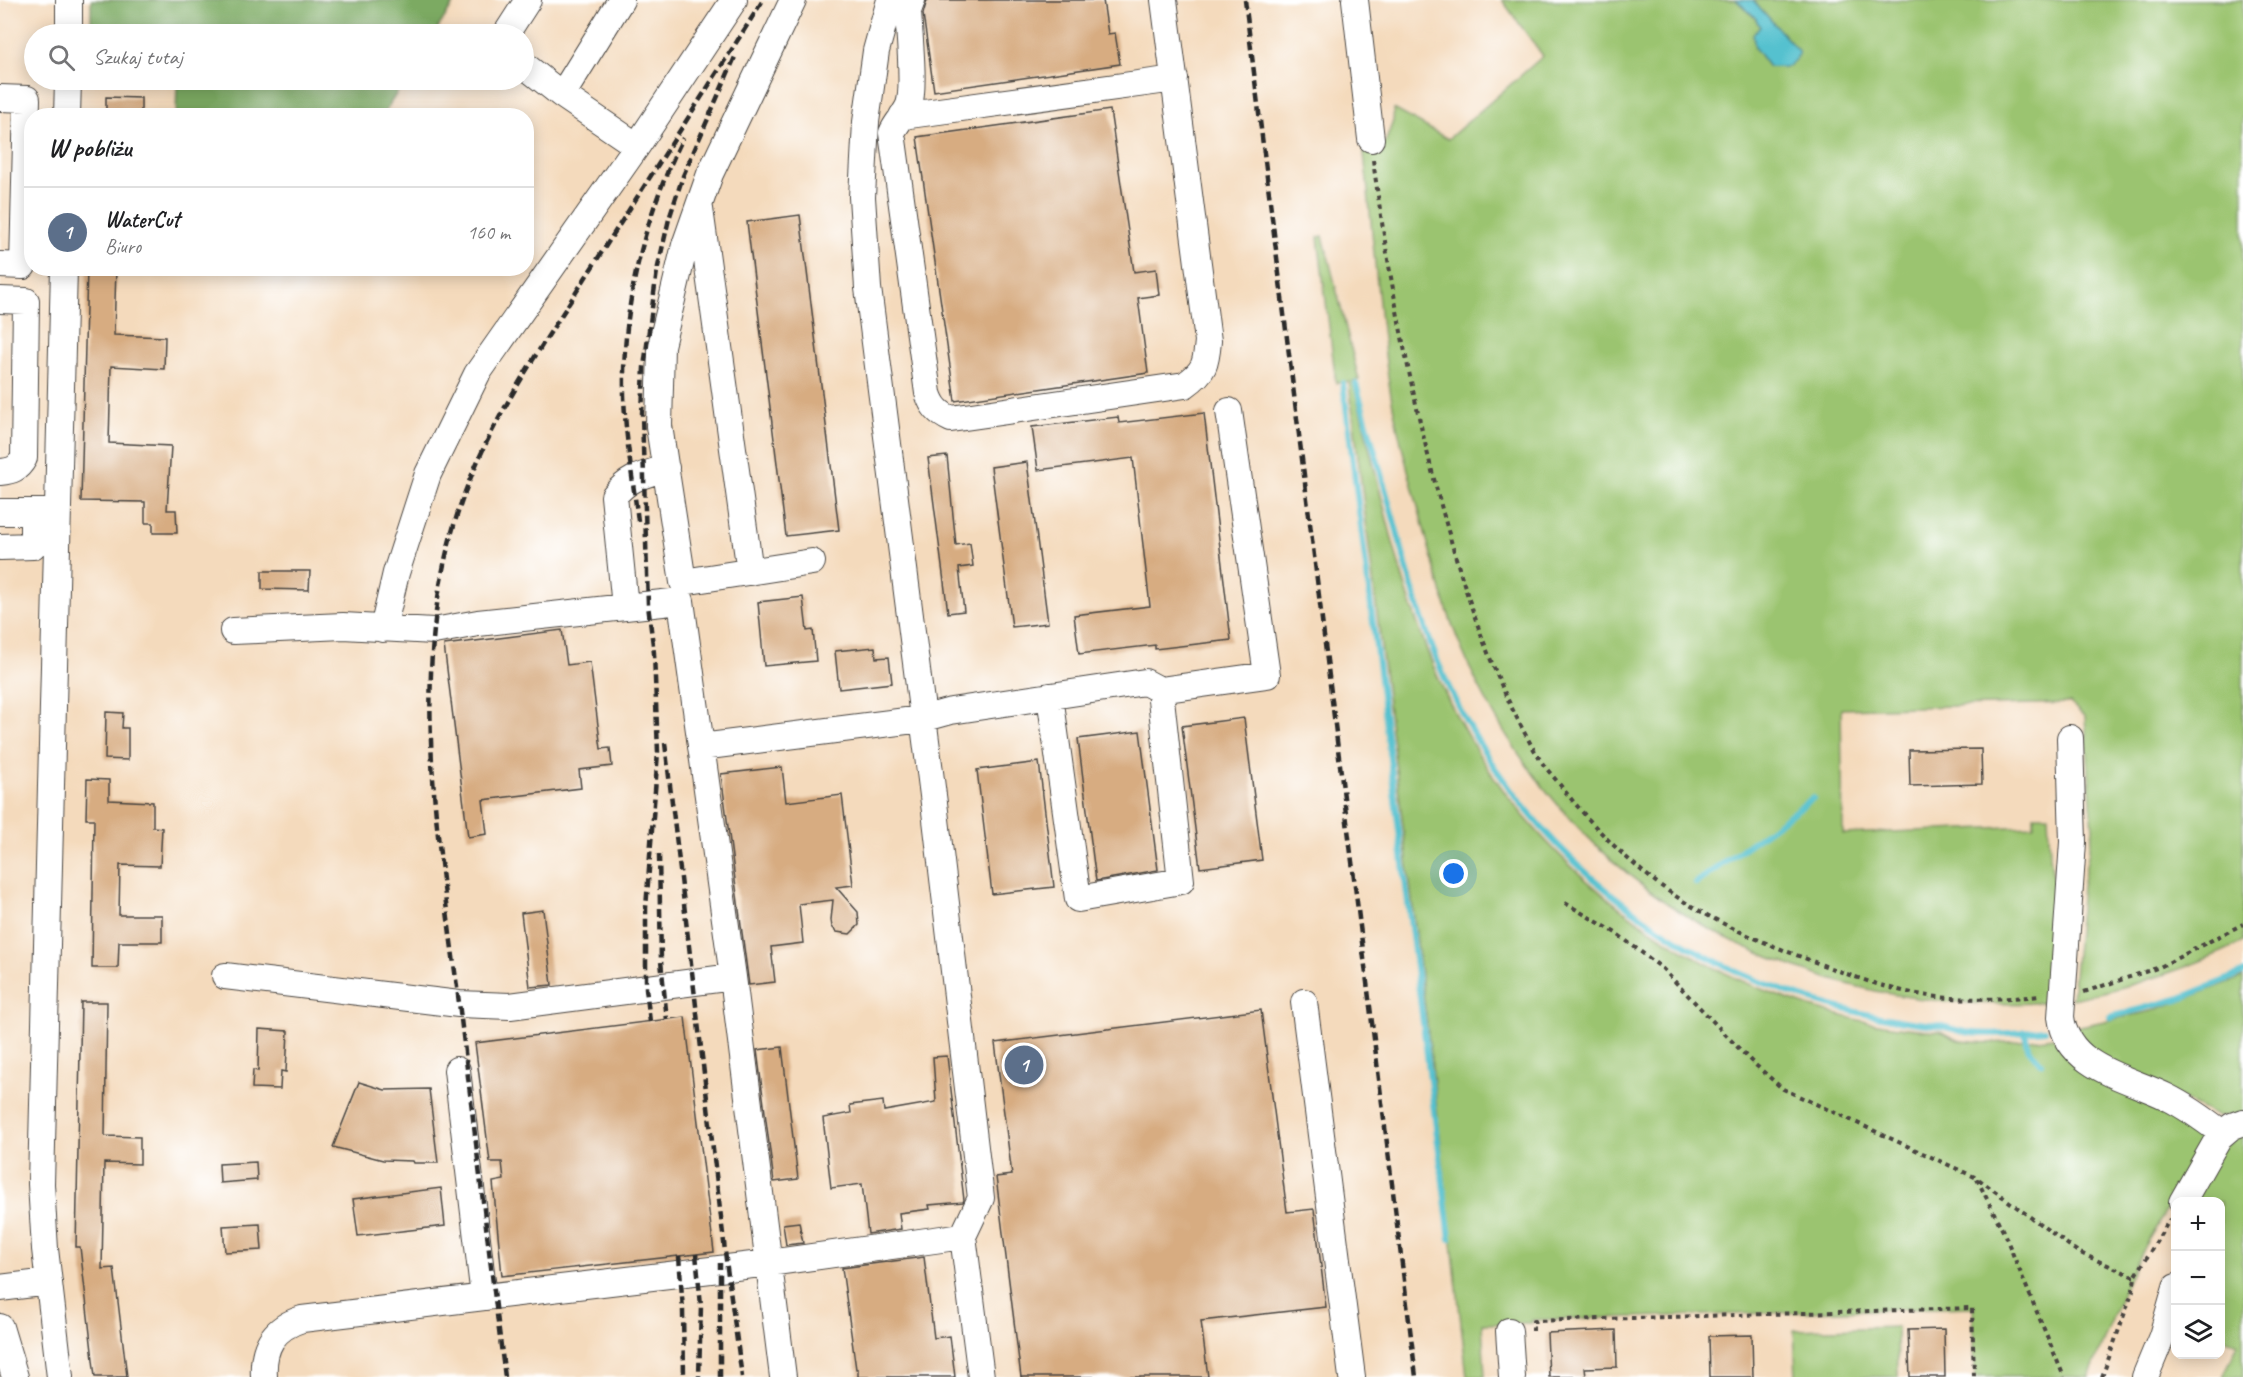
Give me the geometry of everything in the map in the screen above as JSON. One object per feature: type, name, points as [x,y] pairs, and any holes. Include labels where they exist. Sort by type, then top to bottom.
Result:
[{"type":"street","points":[[69,0],[69,24]]},
{"type":"street","points":[[512,24],[528,0]]},
{"type":"street","points":[[562,95],[621,0]]},
{"type":"street","points":[[383,629],[396,573],[428,474],[477,374],[637,146],[734,0]]},
{"type":"street","points":[[793,0],[710,174],[684,245],[661,346],[659,426],[683,582],[812,562]]},
{"type":"street","points":[[890,0],[876,51],[866,122],[862,197],[868,288],[981,1198],[963,1236],[981,1377]]},
{"type":"street","points":[[912,0],[908,11],[909,106],[892,134],[928,393],[932,405],[940,414],[951,419],[1185,385],[1206,365],[1208,341],[1164,0]]},
{"type":"street","points":[[1355,0],[1371,139]]},
{"type":"street","points":[[534,73],[562,95],[637,146]]},
{"type":"street","points":[[902,116],[1175,79]]},
{"type":"street","points":[[68,90],[68,108]]},
{"type":"street","points":[[0,98],[27,99],[27,108]]},
{"type":"street","points":[[0,265],[22,266],[24,199]]},
{"type":"street","points":[[699,202],[750,572]]},
{"type":"street","points":[[60,1377],[41,1184],[46,512],[63,276]]},
{"type":"street","points":[[0,300],[26,301],[24,458],[19,467],[11,471],[0,472]]},
{"type":"street","points":[[701,747],[922,719],[951,711],[1145,682],[1160,690],[1267,675],[1229,411]]},
{"type":"street","points":[[625,607],[614,496],[633,479],[666,468]]},
{"type":"street","points":[[0,512],[46,512]]},
{"type":"street","points":[[0,547],[33,546],[46,512]]},
{"type":"street","points":[[234,631],[343,626],[434,631],[478,623],[681,601],[733,977],[783,1377]]},
{"type":"street","points":[[1050,696],[1078,899],[1181,881],[1160,690]]},
{"type":"street","points":[[2070,738],[2073,842],[2062,1022],[2066,1037],[2075,1049],[2104,1070],[2233,1127],[2187,1192]]},
{"type":"street","points":[[225,975],[459,1004],[510,1006],[733,977]]},
{"type":"street","points":[[1304,1002],[1352,1377]]},
{"type":"street","points":[[457,1070],[484,1297]]},
{"type":"street","points":[[264,1377],[267,1350],[274,1335],[292,1322],[769,1263],[963,1236]]},
{"type":"street","points":[[1,1290],[49,1282]]},
{"type":"street","points":[[2145,1377],[2162,1336],[2171,1302]]},
{"type":"street","points":[[0,1327],[15,1377]]},
{"type":"street","points":[[1509,1331],[1512,1377]]},
{"type":"path","points":[[1371,139],[1381,219],[1398,320],[1434,480],[1461,576],[1484,641],[1507,698],[1540,759],[1585,817],[1640,870],[1698,911],[1763,943],[1882,985],[1936,997],[1998,998],[2063,994],[2100,987],[2151,970],[2243,924]]},
{"type":"path","points":[[1565,903],[1616,933],[1662,968],[1751,1061],[1783,1089],[1977,1178],[2078,1252],[2135,1277]]},
{"type":"path","points":[[1977,1178],[2004,1233],[2064,1377]]},
{"type":"path","points":[[2102,1377],[2133,1290],[2135,1277],[2171,1218]]},
{"type":"path","points":[[1533,1321],[1972,1308],[1974,1377]]},
{"type":"green space","points":[[91,0],[456,0],[440,24],[91,24]]},
{"type":"green space","points":[[1502,0],[1736,0],[1755,18],[1760,27],[1753,34],[1755,48],[1769,67],[1779,67],[1794,62],[1799,52],[1753,0],[2243,0],[2243,942],[2202,961],[2159,976],[2072,999],[2082,886],[2093,830],[2085,717],[2070,703],[1841,709],[1843,834],[2034,826],[2034,815],[2048,815],[2050,856],[2057,908],[2053,1002],[2011,1004],[1931,1000],[1856,986],[1780,962],[1695,921],[1652,892],[1612,860],[1574,823],[1541,784],[1511,742],[1484,697],[1462,650],[1434,568],[1402,448],[1391,395],[1363,145],[1385,143],[1393,121],[1394,109],[1448,139],[1543,56]]},
{"type":"green space","points":[[177,90],[399,90],[387,108],[176,108]]},
{"type":"green space","points":[[1323,236],[1359,380],[1353,381],[1392,541],[1430,658],[1446,695],[1480,755],[1520,811],[1566,861],[1617,906],[1673,944],[1733,977],[1797,1002],[1863,1021],[1938,1031],[1962,1041],[1996,1043],[2053,1037],[2060,1048],[2200,1130],[2201,1146],[2177,1194],[2175,1197],[2171,1197],[2171,1204],[2145,1245],[2126,1284],[2089,1377],[1975,1377],[1973,1307],[1532,1320],[1532,1323],[1482,1324],[1485,1377],[1467,1377],[1432,1065],[1349,382],[1336,383],[1318,237]]},
{"type":"green space","points":[[2243,977],[2243,1113],[2218,1117],[2100,1057],[2071,1028],[2152,1011]]},
{"type":"green space","points":[[2243,1131],[2243,1377],[2223,1377],[2238,1344],[2225,1339],[2225,1197],[2193,1197],[2219,1151]]},
{"type":"green space","points":[[1897,1327],[1898,1377],[1796,1377],[1794,1330]]},
{"type":"water","points":[[1736,0],[1753,0],[1799,52],[1794,62],[1784,67],[1769,67],[1755,48],[1753,34],[1760,27],[1755,17]]},
{"type":"building","points":[[927,0],[1103,0],[1108,34],[1115,33],[1120,64],[934,91],[923,14]]},
{"type":"building","points":[[106,97],[141,98],[141,108],[106,108]]},
{"type":"building","points":[[1110,110],[1134,272],[1156,269],[1159,295],[1138,298],[1148,373],[955,401],[917,137]]},
{"type":"building","points":[[800,215],[839,530],[786,536],[747,222]]},
{"type":"building","points":[[87,276],[116,276],[114,335],[165,337],[164,369],[111,366],[109,443],[171,446],[167,510],[176,510],[177,533],[153,533],[153,523],[145,523],[145,502],[81,501]]},
{"type":"building","points":[[1204,413],[1231,640],[1155,649],[1155,645],[1079,654],[1074,615],[1150,606],[1133,458],[1038,470],[1032,427],[1118,417],[1119,423]]},
{"type":"building","points":[[947,456],[956,545],[970,543],[973,566],[959,568],[964,611],[948,613],[928,458]]},
{"type":"building","points":[[1027,462],[1048,623],[1012,627],[991,467]]},
{"type":"building","points":[[262,571],[310,571],[309,590],[262,589]]},
{"type":"building","points":[[803,597],[807,631],[813,630],[816,661],[764,666],[758,602]]},
{"type":"building","points":[[562,630],[567,665],[590,662],[601,749],[610,748],[612,766],[579,770],[581,788],[483,800],[487,834],[468,837],[444,645]]},
{"type":"building","points":[[875,647],[876,658],[889,657],[892,683],[839,689],[835,651]]},
{"type":"building","points":[[106,712],[123,713],[122,728],[128,728],[128,760],[105,759]]},
{"type":"building","points":[[1244,718],[1262,860],[1200,868],[1182,726]]},
{"type":"building","points":[[1140,731],[1158,870],[1096,881],[1078,739]]},
{"type":"building","points":[[1981,749],[1982,784],[1910,786],[1909,750]]},
{"type":"building","points":[[1039,762],[1054,887],[992,894],[977,770]]},
{"type":"building","points":[[782,767],[786,802],[842,795],[853,885],[836,887],[858,912],[859,925],[850,934],[837,932],[832,927],[831,920],[833,900],[799,904],[803,943],[771,947],[775,982],[749,985],[721,774]]},
{"type":"building","points":[[87,779],[109,780],[109,800],[153,802],[153,827],[162,828],[160,866],[120,865],[119,915],[162,915],[162,942],[119,942],[118,968],[92,968],[94,819],[86,819]]},
{"type":"building","points":[[543,910],[552,985],[530,987],[521,913]]},
{"type":"building","points":[[81,1002],[107,1002],[105,1136],[140,1137],[140,1164],[104,1163],[102,1269],[114,1268],[127,1377],[95,1377],[80,1247],[76,1247]]},
{"type":"building","points":[[1261,1010],[1287,1212],[1314,1209],[1326,1307],[1201,1321],[1208,1377],[1021,1377],[996,1177],[1012,1175],[995,1043]]},
{"type":"building","points":[[685,1017],[714,1252],[502,1276],[493,1182],[504,1180],[502,1162],[490,1162],[475,1043]]},
{"type":"building","points":[[259,1029],[288,1031],[286,1072],[281,1071],[280,1089],[252,1088],[253,1070],[258,1071]]},
{"type":"building","points":[[782,1047],[798,1179],[774,1182],[757,1050]]},
{"type":"building","points":[[947,1056],[964,1200],[963,1202],[929,1205],[930,1209],[899,1213],[901,1229],[868,1234],[862,1184],[831,1188],[823,1118],[851,1113],[850,1105],[883,1101],[884,1111],[936,1102],[933,1057]]},
{"type":"building","points":[[359,1082],[385,1090],[429,1089],[438,1163],[383,1160],[333,1147]]},
{"type":"building","points":[[256,1162],[257,1180],[220,1183],[219,1164]]},
{"type":"building","points":[[441,1188],[445,1226],[358,1236],[353,1199]]},
{"type":"building","points":[[799,1222],[803,1243],[786,1245],[783,1224]]},
{"type":"building","points":[[260,1224],[262,1250],[225,1252],[223,1226]]},
{"type":"building","points":[[924,1257],[934,1338],[950,1336],[955,1377],[858,1377],[842,1268]]},
{"type":"building","points":[[1944,1329],[1945,1377],[1910,1377],[1908,1330]]},
{"type":"building","points":[[1616,1330],[1617,1367],[1585,1368],[1586,1377],[1549,1377],[1547,1333]]},
{"type":"building","points":[[1752,1335],[1753,1377],[1710,1377],[1709,1336]]},
{"type":"waterway","points":[[1343,383],[1450,1239]]},
{"type":"waterway","points":[[1356,384],[1415,596],[1445,680],[1494,767],[1541,827],[1594,879],[1653,924],[1717,962],[1786,991],[1859,1012],[1938,1025],[1970,1033],[2003,1034],[2045,1030]]},
{"type":"waterway","points":[[1696,883],[1813,798]]},
{"type":"waterway","points":[[2110,1017],[2178,999],[2243,973]]},
{"type":"waterway","points":[[2025,1031],[2028,1048],[2041,1063]]},
{"type":"railway","points":[[505,1377],[443,881],[431,750],[431,684],[435,619],[446,555],[465,492],[504,409],[551,331],[763,0]]},
{"type":"railway","points":[[1245,0],[1416,1377]]},
{"type":"railway","points":[[650,1022],[646,988],[646,908],[658,752],[654,653],[648,605],[642,414],[644,367],[657,271],[669,219],[683,176],[735,57]]},
{"type":"railway","points":[[638,521],[624,394],[627,328],[638,263],[647,230],[669,168],[683,138]]},
{"type":"railway","points":[[665,743],[742,1377]]},
{"type":"railway","points":[[659,854],[661,961],[667,1020]]},
{"type":"railway","points":[[696,1254],[701,1305],[699,1377]]},
{"type":"railway","points":[[679,1256],[684,1377]]},
{"type":"railway","points":[[720,1263],[720,1377]]},
{"type":"place","name":"WaterCut","points":[[1024,1065]]}]
